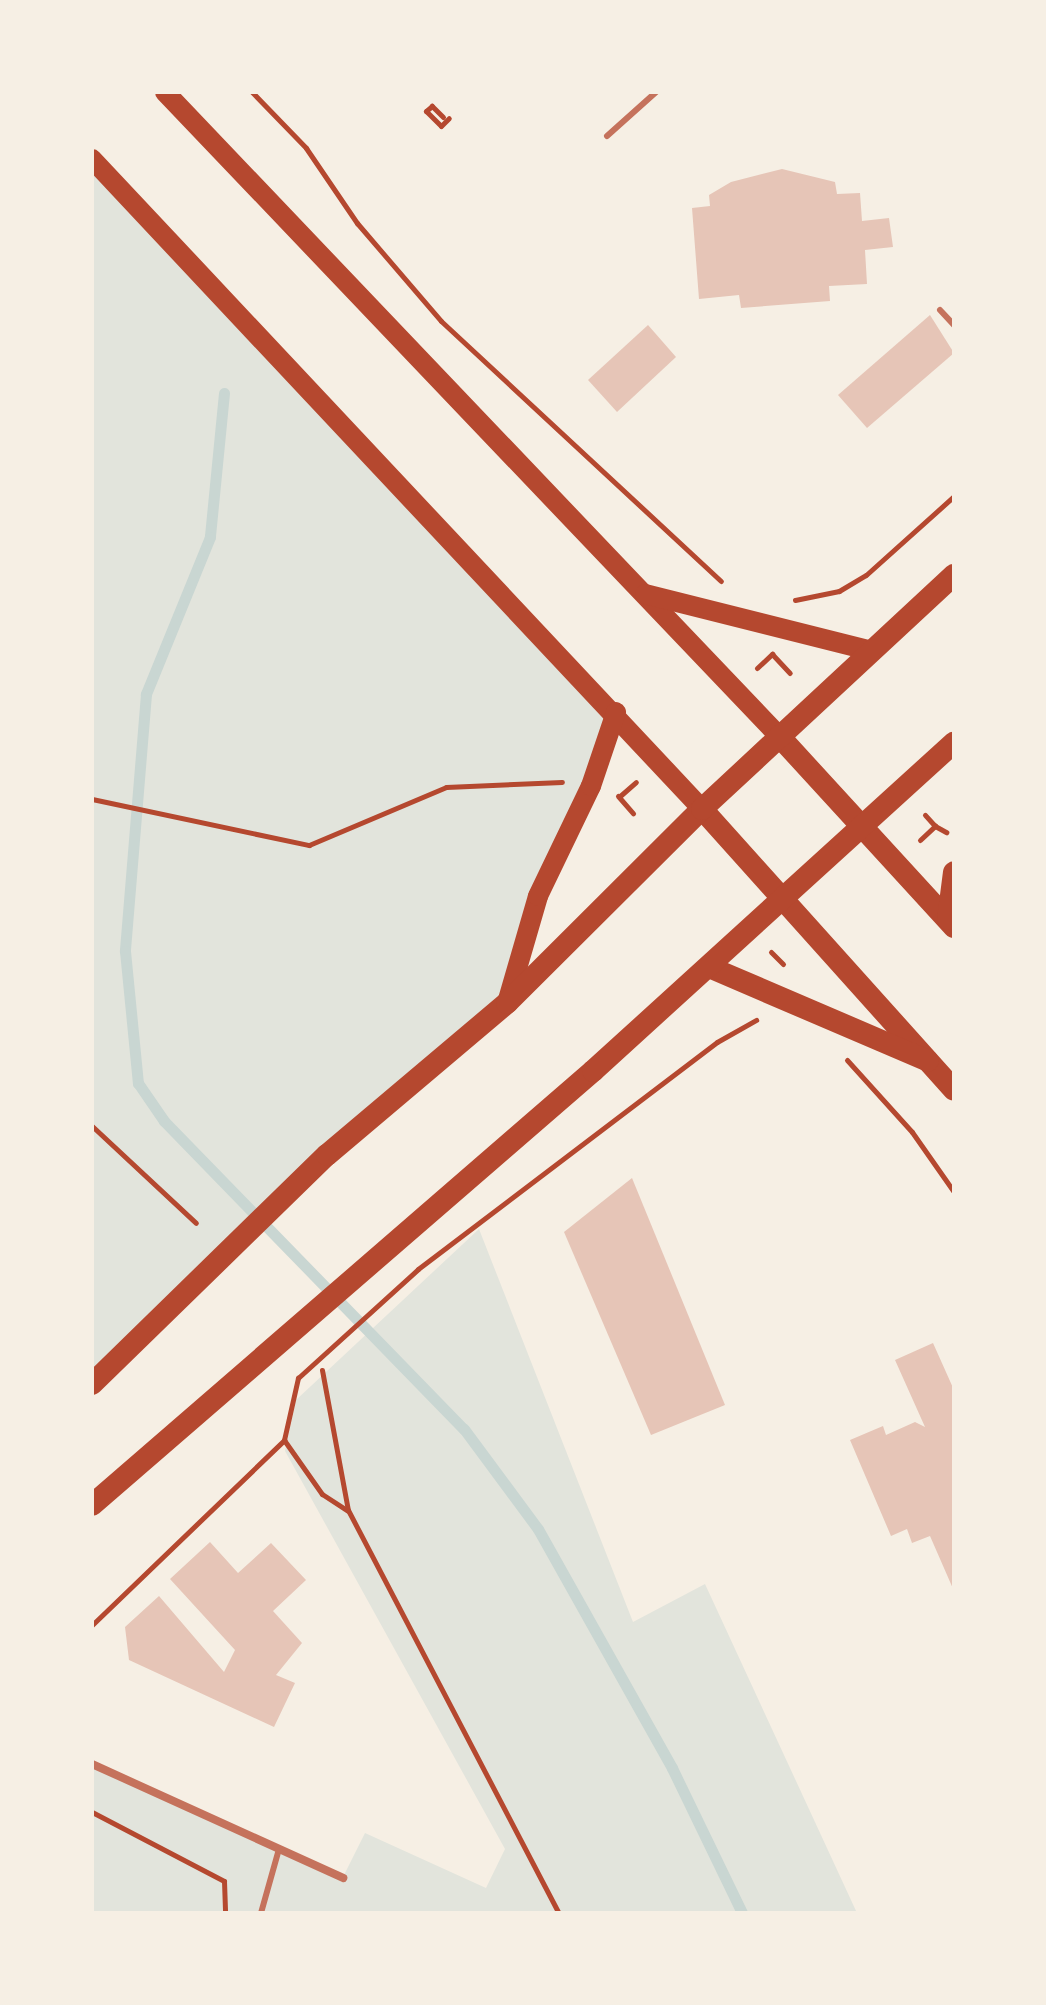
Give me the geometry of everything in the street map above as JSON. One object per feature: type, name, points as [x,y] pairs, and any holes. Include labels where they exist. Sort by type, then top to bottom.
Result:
[{"type":"highway","points":[[92,1384],[309,1175],[507,1003],[702,809],[954,575]]},
{"type":"highway","points":[[779,736],[951,923]]},
{"type":"highway","points":[[92,1505],[709,967],[954,743]]},
{"type":"highway","points":[[702,809],[937,1065],[954,1090]]},
{"type":"highway","points":[[951,923],[954,872]]},
{"type":"highway","points":[[709,967],[937,1065]]},
{"type":"main road","points":[[165,92],[510,461],[645,594],[779,736]]},
{"type":"main road","points":[[92,159],[616,712],[702,809]]},
{"type":"main road","points":[[645,594],[872,651]]},
{"type":"main road","points":[[507,1003],[538,896],[591,786],[616,712]]},
{"type":"street","points":[[92,1764],[343,1878]]},
{"type":"lane","points":[[607,136],[656,92]]},
{"type":"lane","points":[[940,310],[954,325]]},
{"type":"lane","points":[[261,1913],[279,1849]]},
{"type":"path","points":[[252,92],[306,148],[357,223],[441,321],[688,556],[734,589]]},
{"type":"path","points":[[786,601],[839,591],[866,575],[954,496]]},
{"type":"path","points":[[757,668],[772,654],[790,673]]},
{"type":"path","points":[[92,799],[309,845],[446,787],[572,782]]},
{"type":"path","points":[[619,796],[636,782]]},
{"type":"path","points":[[606,791],[619,796],[633,813]]},
{"type":"path","points":[[925,815],[946,832]]},
{"type":"path","points":[[920,840],[935,826]]},
{"type":"path","points":[[787,968],[793,962]]},
{"type":"path","points":[[92,1625],[284,1440],[292,1391],[306,1371],[386,1298],[451,1240],[717,1042],[766,1017]]},
{"type":"path","points":[[836,1053],[867,1076],[954,1192]]},
{"type":"path","points":[[92,1126],[196,1223]]},
{"type":"path","points":[[322,1370],[348,1510],[559,1913]]},
{"type":"path","points":[[284,1440],[322,1494],[348,1510]]},
{"type":"path","points":[[92,1812],[224,1881],[225,1913]]},
{"type":"shaded area","points":[[92,157],[616,712],[507,1003],[92,1384]]},
{"type":"shaded area","points":[[479,1229],[633,1622],[705,1584],[857,1913],[92,1913],[92,1764],[343,1877],[365,1833],[486,1888],[505,1849],[285,1451],[296,1400]]},
{"type":"building","points":[[782,169],[835,182],[837,194],[860,193],[862,221],[889,218],[893,247],[865,250],[867,284],[829,286],[830,301],[741,308],[739,295],[699,299],[692,208],[710,206],[709,195],[731,182]]},
{"type":"building","points":[[930,315],[954,353],[867,428],[838,395]]},
{"type":"building","points":[[648,325],[676,357],[617,412],[588,380]]},
{"type":"building","points":[[632,1178],[725,1405],[651,1435],[564,1232]]},
{"type":"building","points":[[933,1343],[954,1390],[954,1591],[930,1536],[912,1543],[907,1529],[891,1536],[850,1440],[883,1426],[886,1435],[915,1422],[925,1427],[895,1360]]},
{"type":"building","points":[[210,1542],[238,1573],[271,1543],[306,1580],[273,1611],[302,1643],[276,1675],[295,1683],[274,1727],[129,1660],[125,1627],[159,1596],[224,1672],[235,1650],[170,1579]]},
{"type":"waterway","points":[[224,393],[210,537],[146,694],[125,951],[138,1083],[164,1121],[464,1429],[538,1529],[672,1768],[742,1913]]}]
